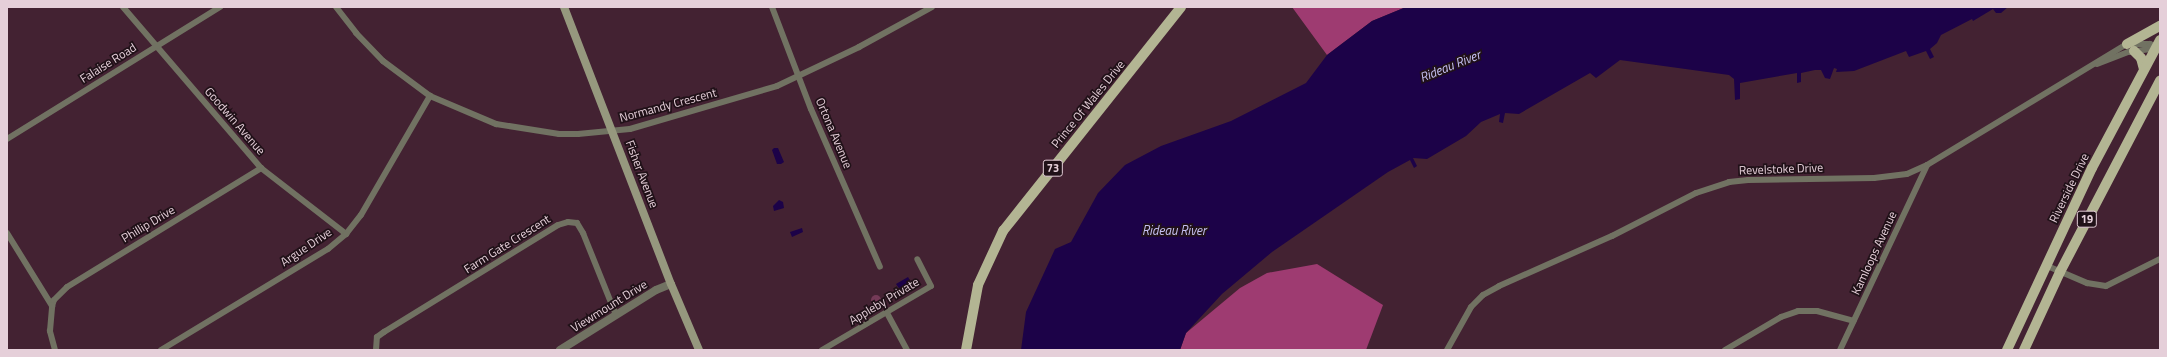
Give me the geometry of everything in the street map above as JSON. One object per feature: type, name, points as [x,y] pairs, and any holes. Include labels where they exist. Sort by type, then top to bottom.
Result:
[{"type":"main road","name":"Fisher Avenue","points":[[564,7],[671,284],[699,350]]},
{"type":"main road","name":"Prince Of Wales Drive","points":[[966,350],[978,285],[1003,231],[1181,7]]},
{"type":"main road","points":[[2144,69],[2141,58],[2131,47],[2160,26]]},
{"type":"main road","name":"Riverside Drive","points":[[2007,350],[2045,265],[2144,69],[2159,46]]},
{"type":"main road","name":"19","points":[[2024,350],[2060,272],[2160,81]]},
{"type":"street","name":"Goodwin Avenue","points":[[123,7],[261,168],[346,234]]},
{"type":"street","name":"Falaise Road","points":[[7,139],[220,7]]},
{"type":"street","name":"Normandy Crescent","points":[[336,7],[356,33],[383,61],[430,96],[496,124],[559,134],[630,129],[777,86],[859,47],[932,7]]},
{"type":"street","name":"Ortona Avenue","points":[[772,7],[880,267]]},
{"type":"street","name":"Revelstoke Drive","points":[[1446,350],[1471,307],[1484,295],[1498,286],[1612,236],[1696,193],[1729,182],[1748,180],[1889,177],[1907,174],[1927,165],[2094,64],[2131,47],[2150,44],[2159,46]]},
{"type":"street","name":"Revelstoke Drive","points":[[2094,64],[2131,47],[2159,46]]},
{"type":"street","name":"Argue Drive","points":[[161,350],[328,249],[346,234],[361,215],[430,96]]},
{"type":"street","name":"Kamloops Avenue","points":[[1840,350],[1927,165]]},
{"type":"street","name":"Phillip Drive","points":[[52,306],[54,300],[67,286],[261,168]]},
{"type":"street","name":"Farm Gate Crescent","points":[[376,350],[377,337],[384,332],[558,225],[568,222],[577,223],[583,233],[616,315]]},
{"type":"street","points":[[7,234],[52,306],[50,331],[55,350]]},
{"type":"street","name":"Appleby Private","points":[[823,350],[931,286],[917,259]]},
{"type":"street","points":[[2045,265],[2087,284],[2106,286],[2160,259]]},
{"type":"street","name":"Viewmount Drive","points":[[560,350],[616,315],[671,284]]},
{"type":"street","points":[[1725,350],[1781,317],[1798,311],[1817,311],[1854,322]]},
{"type":"street","points":[[887,313],[907,350]]},
{"type":"shaded area","points":[[1292,7],[1406,7],[1372,21],[1327,55]]},
{"type":"shaded area","points":[[1317,264],[1383,305],[1366,350],[1180,350],[1186,333],[1240,288],[1267,273]]},
{"type":"shaded area","points":[[874,295],[878,295],[880,296],[880,304],[874,305],[871,302],[871,298]]},
{"type":"water","name":"Rideau River","points":[[1406,7],[2008,7],[2001,13],[1996,13],[1993,9],[1973,21],[1972,19],[1941,35],[1937,43],[1930,49],[1934,57],[1930,59],[1926,51],[1909,57],[1906,51],[1854,71],[1836,72],[1837,69],[1834,68],[1830,79],[1825,78],[1821,70],[1815,70],[1801,73],[1801,82],[1797,83],[1797,73],[1740,83],[1740,99],[1735,100],[1734,79],[1729,75],[1620,60],[1596,78],[1590,73],[1519,114],[1505,113],[1503,123],[1499,122],[1500,114],[1481,122],[1466,136],[1427,159],[1413,158],[1417,166],[1414,168],[1410,160],[1388,172],[1272,252],[1222,294],[1186,333],[1180,350],[1021,350],[1026,312],[1055,249],[1071,242],[1098,193],[1125,165],[1161,146],[1231,121],[1306,83],[1327,55],[1372,21]]},
{"type":"water","points":[[774,148],[778,148],[784,162],[781,164],[777,164],[772,150]]},
{"type":"water","points":[[779,200],[783,202],[784,208],[774,211],[773,206]]},
{"type":"water","points":[[802,228],[803,232],[792,237],[790,232]]},
{"type":"water","points":[[908,277],[912,284],[901,291],[896,284]]}]
